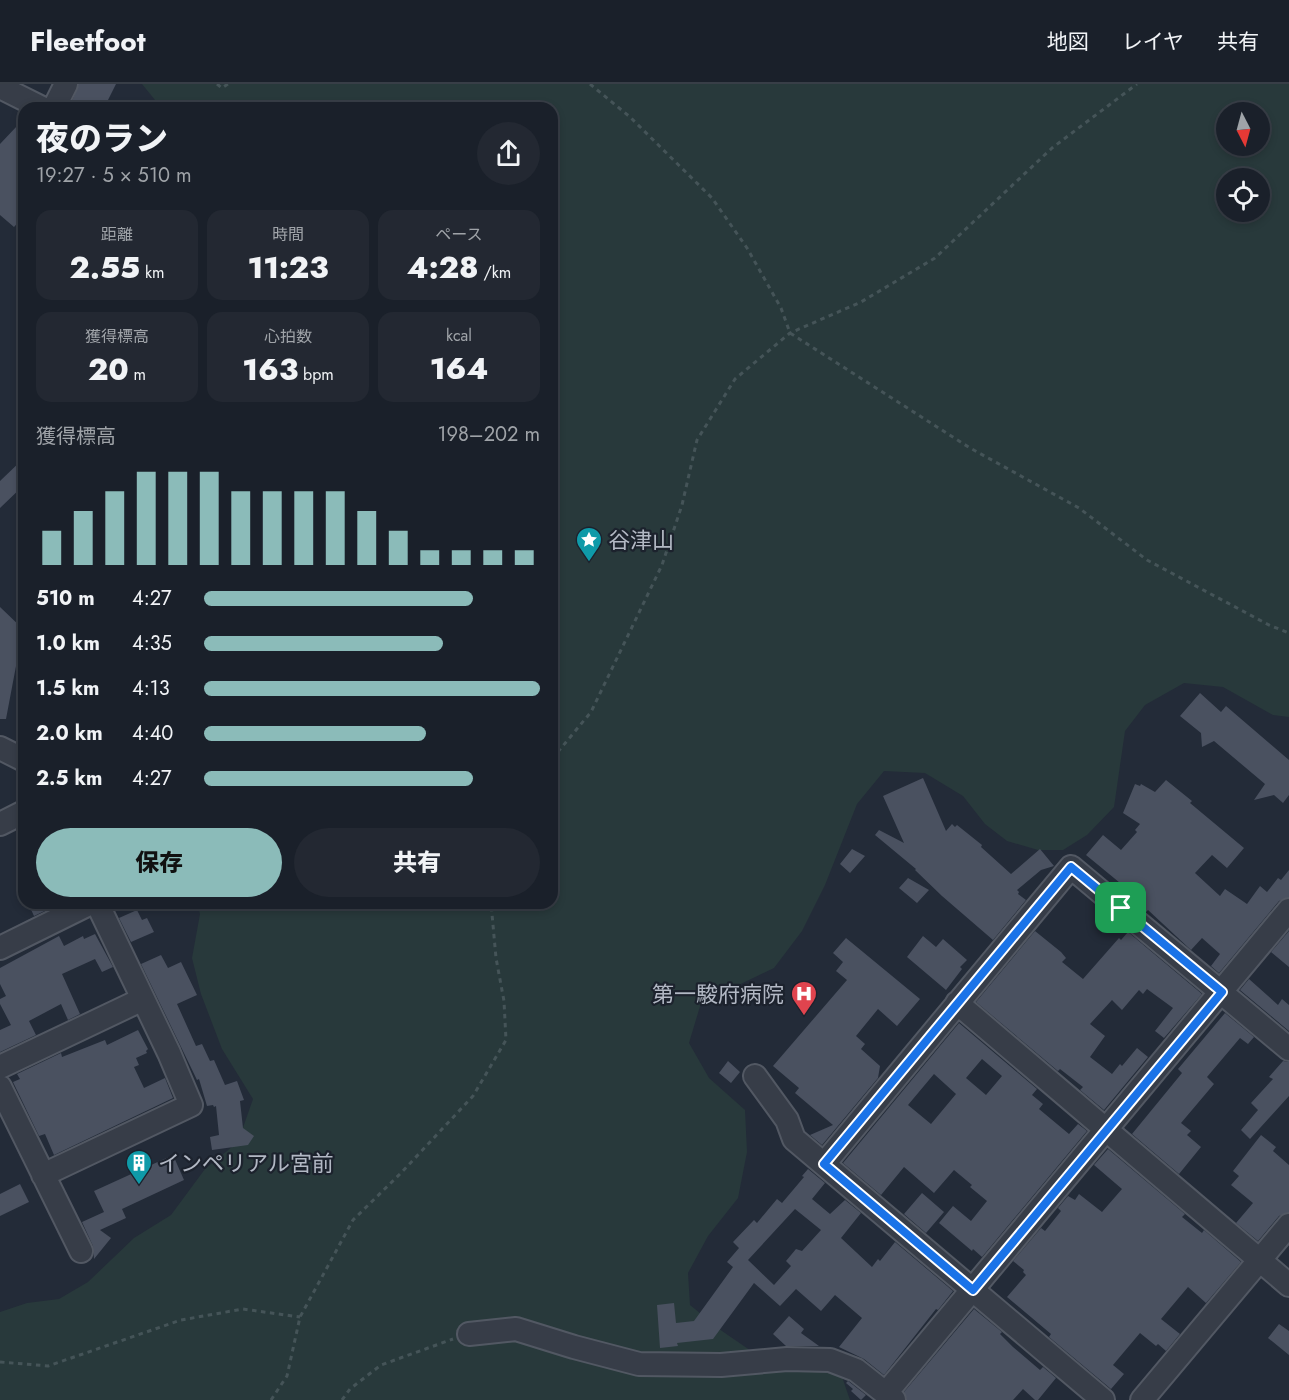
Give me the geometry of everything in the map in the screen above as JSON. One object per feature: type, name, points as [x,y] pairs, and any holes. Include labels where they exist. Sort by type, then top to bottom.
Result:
[{"type":"street","points":[[57,102],[66,84]]},
{"type":"street","points":[[0,87],[30,102]]},
{"type":"street","points":[[0,748],[18,757]]},
{"type":"street","points":[[0,824],[18,815]]},
{"type":"street","points":[[824,1164],[1071,867],[1289,1049]]},
{"type":"street","points":[[0,948],[79,909]]},
{"type":"street","points":[[43,1175],[191,1105],[169,1053],[100,909]]},
{"type":"street","points":[[469,1334],[516,1329],[639,1364],[721,1365],[787,1359],[830,1360],[856,1370],[890,1396],[973,1290],[1289,910]]},
{"type":"street","points":[[0,1067],[143,999]]},
{"type":"street","points":[[957,1003],[1289,1285]]},
{"type":"street","points":[[755,1076],[786,1120],[794,1139],[1103,1400]]},
{"type":"street","points":[[0,1087],[81,1251]]},
{"type":"street","points":[[1142,1400],[1289,1225]]},
{"type":"path","points":[[217,84],[222,88],[228,84]]},
{"type":"path","points":[[590,84],[630,117],[712,198],[747,249],[781,308],[790,333],[970,448],[1079,508],[1147,560],[1289,633]]},
{"type":"path","points":[[558,752],[591,712],[662,565],[682,505],[697,441],[735,379],[790,333],[861,302],[935,258],[1052,148],[1137,84]]},
{"type":"path","points":[[272,1400],[287,1376],[300,1317],[353,1220],[401,1173],[473,1096],[506,1040],[504,1000],[496,958],[492,909]]},
{"type":"path","points":[[0,1362],[48,1366],[181,1320],[243,1309],[300,1317]]},
{"type":"path","points":[[342,1400],[350,1389],[381,1365],[469,1334]]},
{"type":"shaded area","points":[[142,84],[1289,84],[1289,717],[1273,715],[1223,687],[1184,683],[1145,705],[1125,731],[1114,807],[1087,835],[1063,850],[1038,850],[1007,841],[985,824],[963,796],[925,773],[884,771],[857,804],[825,885],[802,931],[774,968],[701,1003],[689,1043],[709,1078],[745,1110],[747,1152],[738,1198],[708,1236],[688,1273],[690,1305],[757,1355],[840,1371],[850,1400],[0,1400],[0,1312],[27,1303],[59,1299],[88,1282],[134,1238],[171,1215],[205,1169],[238,1142],[253,1099],[222,1049],[201,994],[192,958],[200,914],[199,909],[558,909],[558,102],[156,102]]},
{"type":"building","points":[[79,84],[116,84],[107,102],[72,101]]},
{"type":"building","points":[[18,127],[18,223],[14,227],[0,215],[0,144]]},
{"type":"building","points":[[18,464],[18,491],[0,508],[0,481]]},
{"type":"building","points":[[0,607],[18,624],[18,655],[6,719],[0,719]]},
{"type":"building","points":[[1200,693],[1221,712],[1226,706],[1289,760],[1289,795],[1283,803],[1274,795],[1254,800],[1265,784],[1214,741],[1202,747],[1201,733],[1180,716]]},
{"type":"building","points":[[923,778],[946,831],[952,824],[955,827],[957,825],[982,845],[981,847],[1011,874],[1040,849],[1054,866],[1041,870],[1017,890],[1018,894],[1026,900],[993,940],[942,896],[916,869],[875,835],[879,830],[904,843],[883,796]]},
{"type":"building","points":[[1166,780],[1244,848],[1227,868],[1212,855],[1195,873],[1220,896],[1225,889],[1247,904],[1260,886],[1267,892],[1278,878],[1281,880],[1289,870],[1289,897],[1279,901],[1219,973],[1211,966],[1220,954],[1202,938],[1191,950],[1148,910],[1146,912],[1127,896],[1131,892],[1086,855],[1103,835],[1121,850],[1137,832],[1135,830],[1140,824],[1123,813],[1135,784],[1140,786],[1141,784],[1155,792]]},
{"type":"building","points":[[852,849],[865,856],[850,873],[840,864]]},
{"type":"building","points":[[908,878],[929,890],[917,903],[899,888]]},
{"type":"building","points":[[31,909],[49,909],[34,916]]},
{"type":"building","points":[[137,910],[142,920],[147,918],[154,932],[131,942],[119,918]]},
{"type":"building","points":[[1035,931],[1061,952],[1066,958],[1062,962],[1083,979],[1119,938],[1121,940],[1128,932],[1202,994],[1164,1038],[1155,1031],[1173,1008],[1147,989],[1143,994],[1139,990],[1122,1010],[1112,1000],[1090,1024],[1105,1036],[1090,1057],[1112,1074],[1137,1048],[1148,1057],[1104,1110],[1080,1090],[1083,1087],[1060,1069],[1058,1071],[976,1002]]},
{"type":"building","points":[[1289,931],[1289,967],[1271,952]]},
{"type":"building","points":[[95,934],[113,967],[102,972],[95,959],[62,974],[80,1014],[68,1020],[61,1004],[29,1021],[36,1035],[0,1052],[0,1030],[11,1025],[0,1004],[0,999],[6,996],[0,984],[0,968],[59,936],[64,946],[83,936],[84,939]]},
{"type":"building","points":[[923,936],[936,947],[943,939],[967,960],[946,990],[907,957]]},
{"type":"building","points":[[846,938],[920,999],[897,1026],[878,1009],[856,1036],[865,1044],[861,1049],[880,1066],[878,1078],[822,1145],[810,1135],[833,1125],[795,1093],[799,1088],[773,1066],[847,980],[836,971],[843,962],[833,953]]},
{"type":"building","points":[[161,955],[168,968],[181,962],[197,995],[177,1004],[196,1046],[202,1044],[210,1061],[214,1060],[225,1085],[237,1081],[244,1100],[240,1101],[243,1128],[254,1136],[248,1145],[212,1150],[210,1137],[219,1135],[216,1106],[207,1106],[199,1079],[197,1080],[141,964]]},
{"type":"building","points":[[1249,979],[1278,1005],[1282,999],[1289,1005],[1289,1031],[1240,990]]},
{"type":"building","points":[[1225,1013],[1254,1037],[1248,1044],[1240,1038],[1207,1077],[1214,1084],[1181,1123],[1191,1131],[1187,1135],[1201,1147],[1179,1174],[1132,1134],[1182,1073],[1178,1069]]},
{"type":"building","points":[[959,1023],[1037,1089],[1032,1095],[1043,1104],[1039,1109],[1069,1134],[1078,1124],[1087,1131],[982,1257],[939,1223],[953,1206],[971,1221],[987,1201],[954,1170],[934,1193],[904,1167],[881,1195],[843,1163]],"holes":[[[982,1059],[1002,1076],[986,1095],[966,1078]],[[934,1074],[956,1094],[931,1124],[908,1105]]]},
{"type":"building","points":[[138,1030],[148,1049],[147,1053],[136,1058],[139,1065],[134,1067],[144,1088],[165,1078],[173,1098],[54,1155],[45,1134],[39,1136],[13,1082],[20,1079],[17,1074],[61,1053],[62,1057],[105,1040],[107,1045]]},
{"type":"building","points":[[728,1061],[740,1072],[731,1083],[719,1073]]},
{"type":"building","points":[[1283,1061],[1289,1062],[1289,1096],[1250,1139],[1241,1130],[1258,1110],[1251,1103],[1273,1079],[1269,1077]]},
{"type":"building","points":[[1261,1135],[1276,1147],[1273,1151],[1289,1165],[1289,1212],[1279,1216],[1258,1241],[1236,1223],[1253,1203],[1231,1185],[1239,1176],[1233,1171]]},
{"type":"building","points":[[1108,1149],[1185,1214],[1182,1217],[1202,1233],[1204,1230],[1241,1262],[1206,1303],[1188,1287],[1161,1319],[1180,1334],[1166,1351],[1140,1333],[1113,1365],[1124,1374],[1111,1389],[1049,1337],[1051,1334],[1007,1297],[1026,1275],[1024,1270],[1013,1261],[1041,1228],[1045,1231],[1061,1211],[1058,1208],[1068,1196],[1075,1200],[1079,1194],[1102,1212],[1122,1189],[1094,1165]]},
{"type":"building","name":"インペリアル宮前","points":[[173,1155],[184,1180],[122,1209],[126,1218],[100,1230],[111,1238],[94,1259],[93,1246],[82,1222],[104,1212],[94,1191]]},
{"type":"building","points":[[808,1169],[825,1183],[812,1199],[830,1214],[845,1200],[861,1213],[841,1238],[872,1267],[878,1259],[880,1261],[895,1242],[953,1291],[938,1310],[936,1309],[884,1375],[864,1359],[839,1347],[862,1318],[835,1295],[821,1311],[796,1289],[780,1306],[754,1283],[713,1339],[677,1343],[678,1346],[660,1348],[657,1305],[674,1303],[676,1323],[694,1321],[733,1267],[727,1262],[739,1248],[733,1242],[754,1220],[757,1223],[777,1199],[782,1203],[804,1177],[802,1176]],"holes":[[[795,1209],[821,1230],[802,1251],[796,1249],[786,1261],[791,1266],[774,1285],[748,1260]]]},
{"type":"building","points":[[20,1184],[29,1202],[0,1216],[0,1194]]},
{"type":"building","points":[[922,1193],[944,1212],[926,1233],[904,1214]]},
{"type":"building","points":[[974,1309],[1002,1332],[1000,1334],[1040,1370],[1043,1367],[1056,1378],[1038,1400],[1023,1389],[1013,1400],[907,1400],[904,1392]]},
{"type":"building","points":[[789,1316],[804,1329],[801,1333],[819,1346],[786,1346],[773,1334]]},
{"type":"building","points":[[1279,1324],[1289,1331],[1289,1355],[1268,1338]]},
{"type":"building","points":[[848,1381],[866,1395],[861,1400],[851,1391],[853,1389],[846,1383]]},
{"type":"place","name":"谷津山","points":[[589,563]]},
{"type":"place","name":"第一駿府病院","points":[[804,1017]]},
{"type":"place","name":"インペリアル宮前","points":[[139,1186]]},
{"type":"route","points":[[1071,867],[1121,908],[1222,992],[973,1290],[824,1164],[1071,867]]}]
